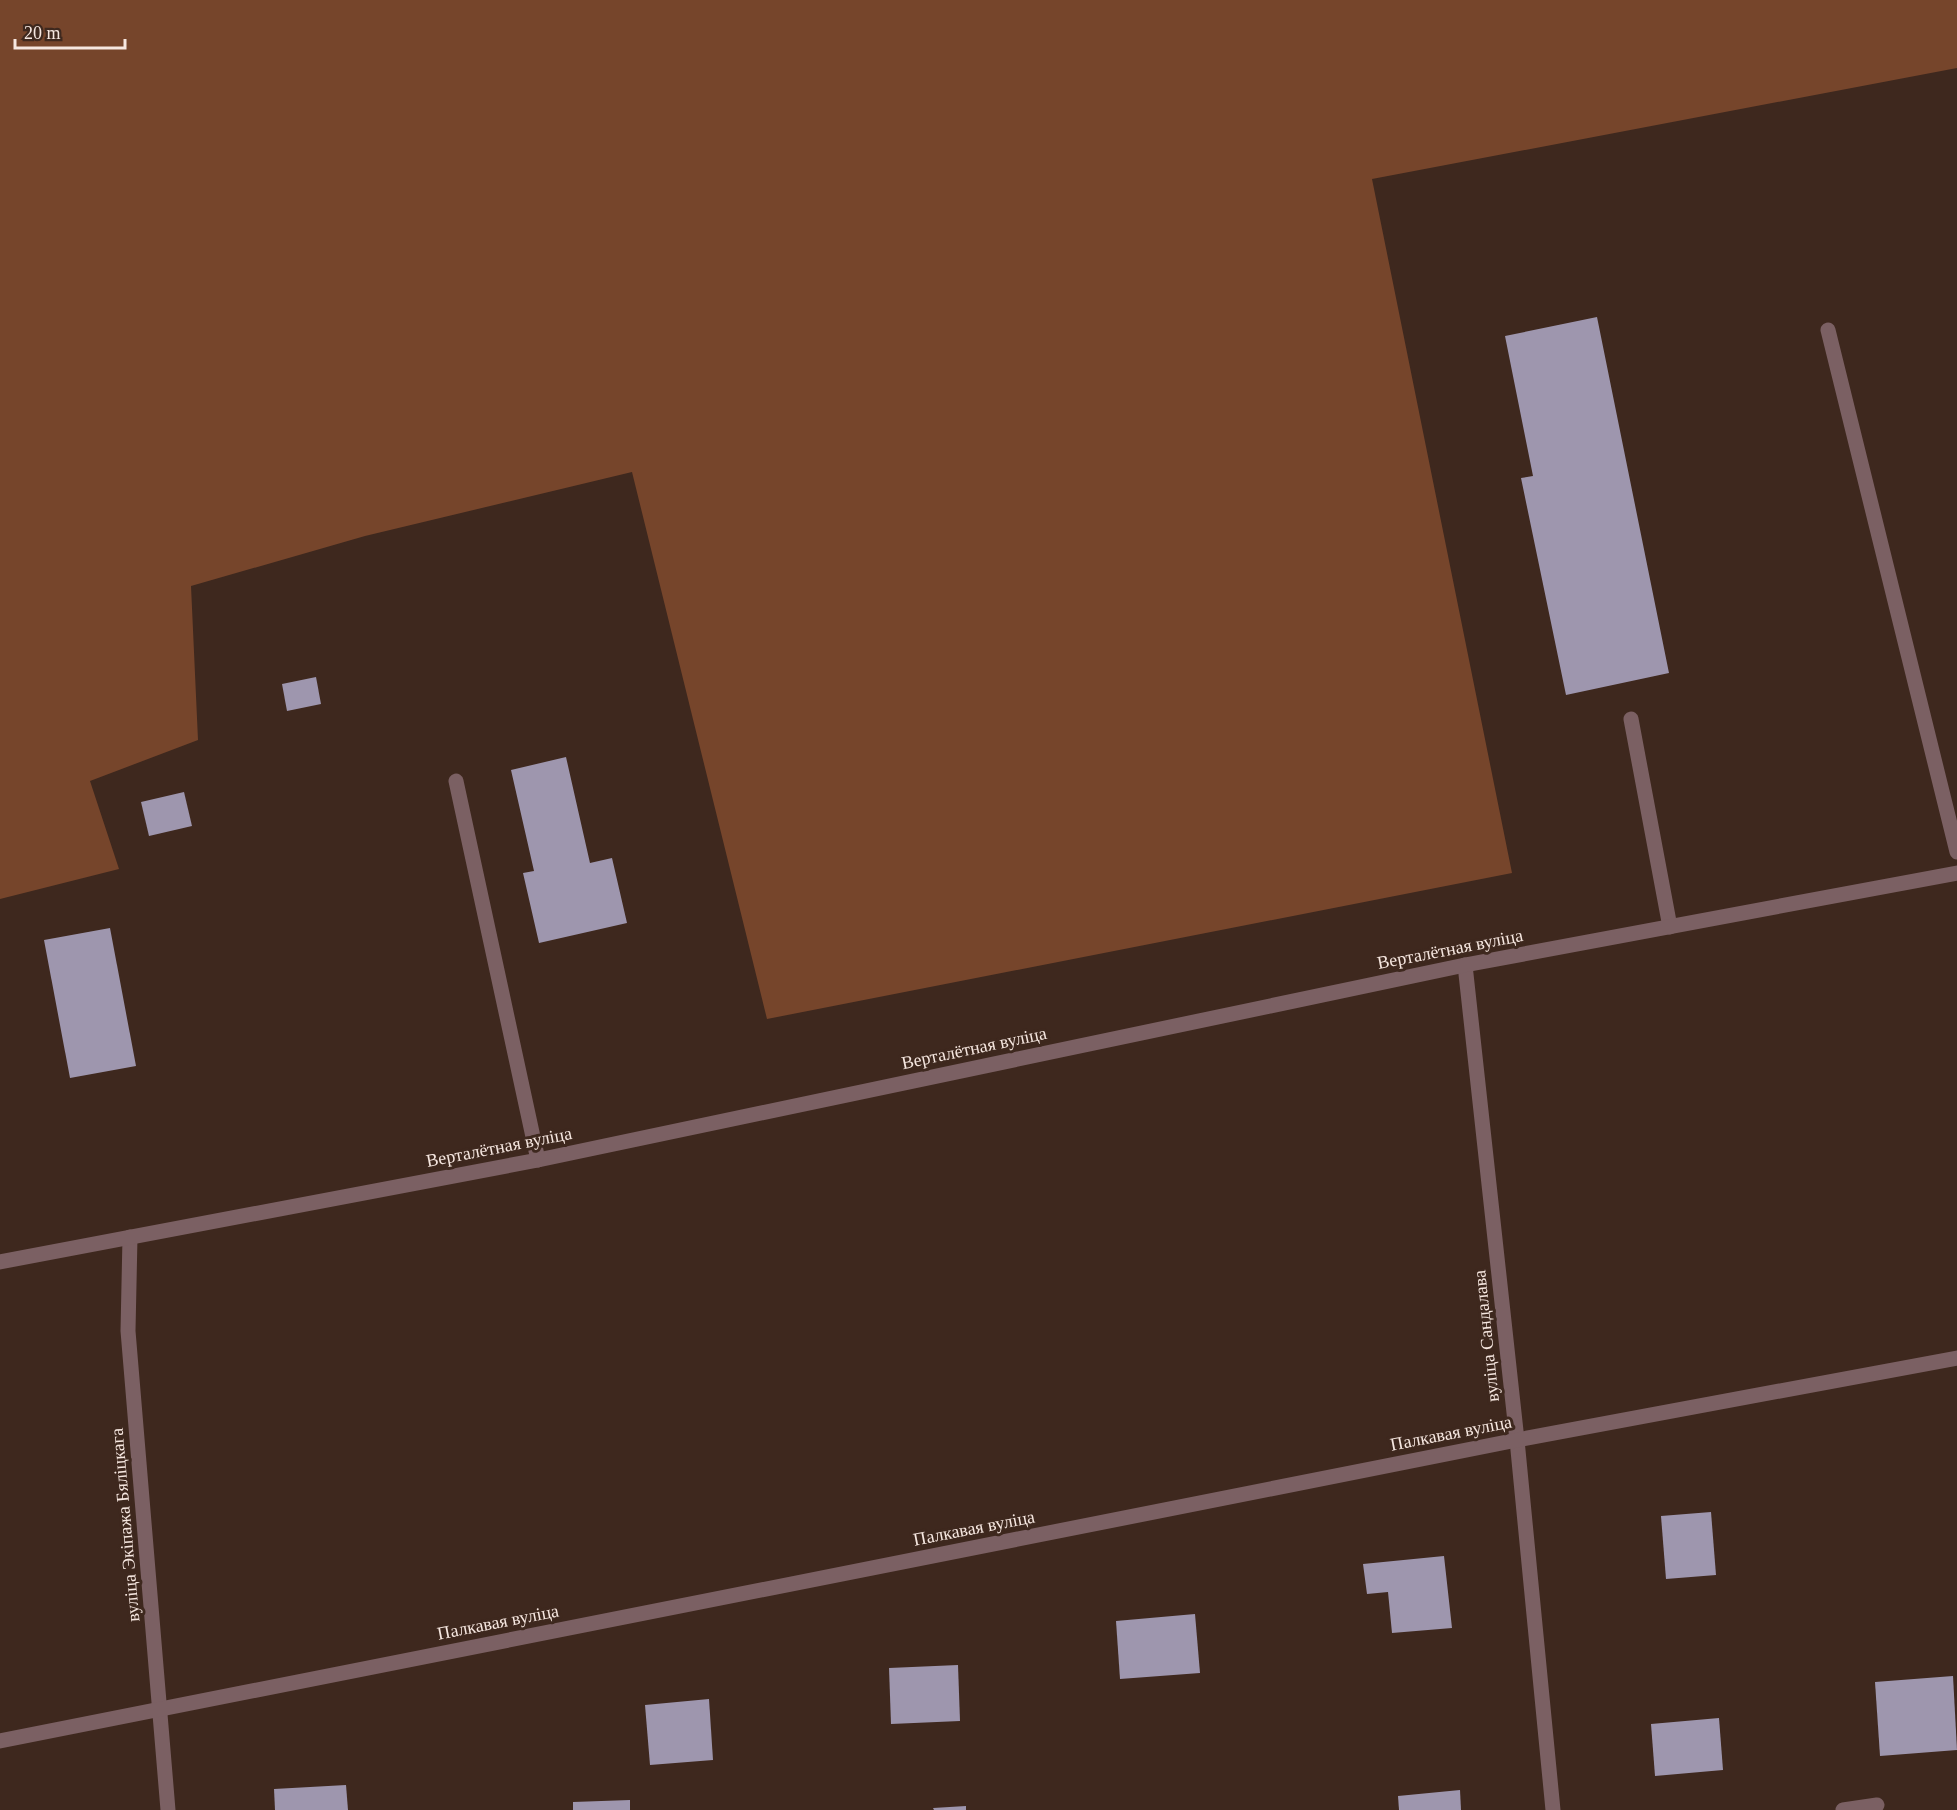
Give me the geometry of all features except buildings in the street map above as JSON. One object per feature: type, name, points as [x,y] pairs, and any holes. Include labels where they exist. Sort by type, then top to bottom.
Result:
[{"type":"street","points":[[1828,330],[1957,852]]},
{"type":"street","points":[[1631,719],[1670,927]]},
{"type":"street","points":[[456,781],[538,1160]]},
{"type":"street","name":"Верталётная вуліца","points":[[0,1262],[538,1160],[1465,965],[1957,873]]},
{"type":"street","name":"вуліца Сандалава","points":[[1465,965],[1553,1810]]},
{"type":"street","name":"вуліца Экіпажа Бяліцкага","points":[[130,1237],[128,1331],[168,1810]]},
{"type":"street","name":"Палкавая вуліца","points":[[0,1741],[1516,1440],[1957,1358]]},
{"type":"street","points":[[1843,1810],[1877,1805]]},
{"type":"shaded area","points":[[0,0],[1957,0],[1957,68],[1372,179],[1512,873],[767,1019],[632,472],[365,536],[191,586],[198,740],[90,781],[119,869],[0,899]]}]
